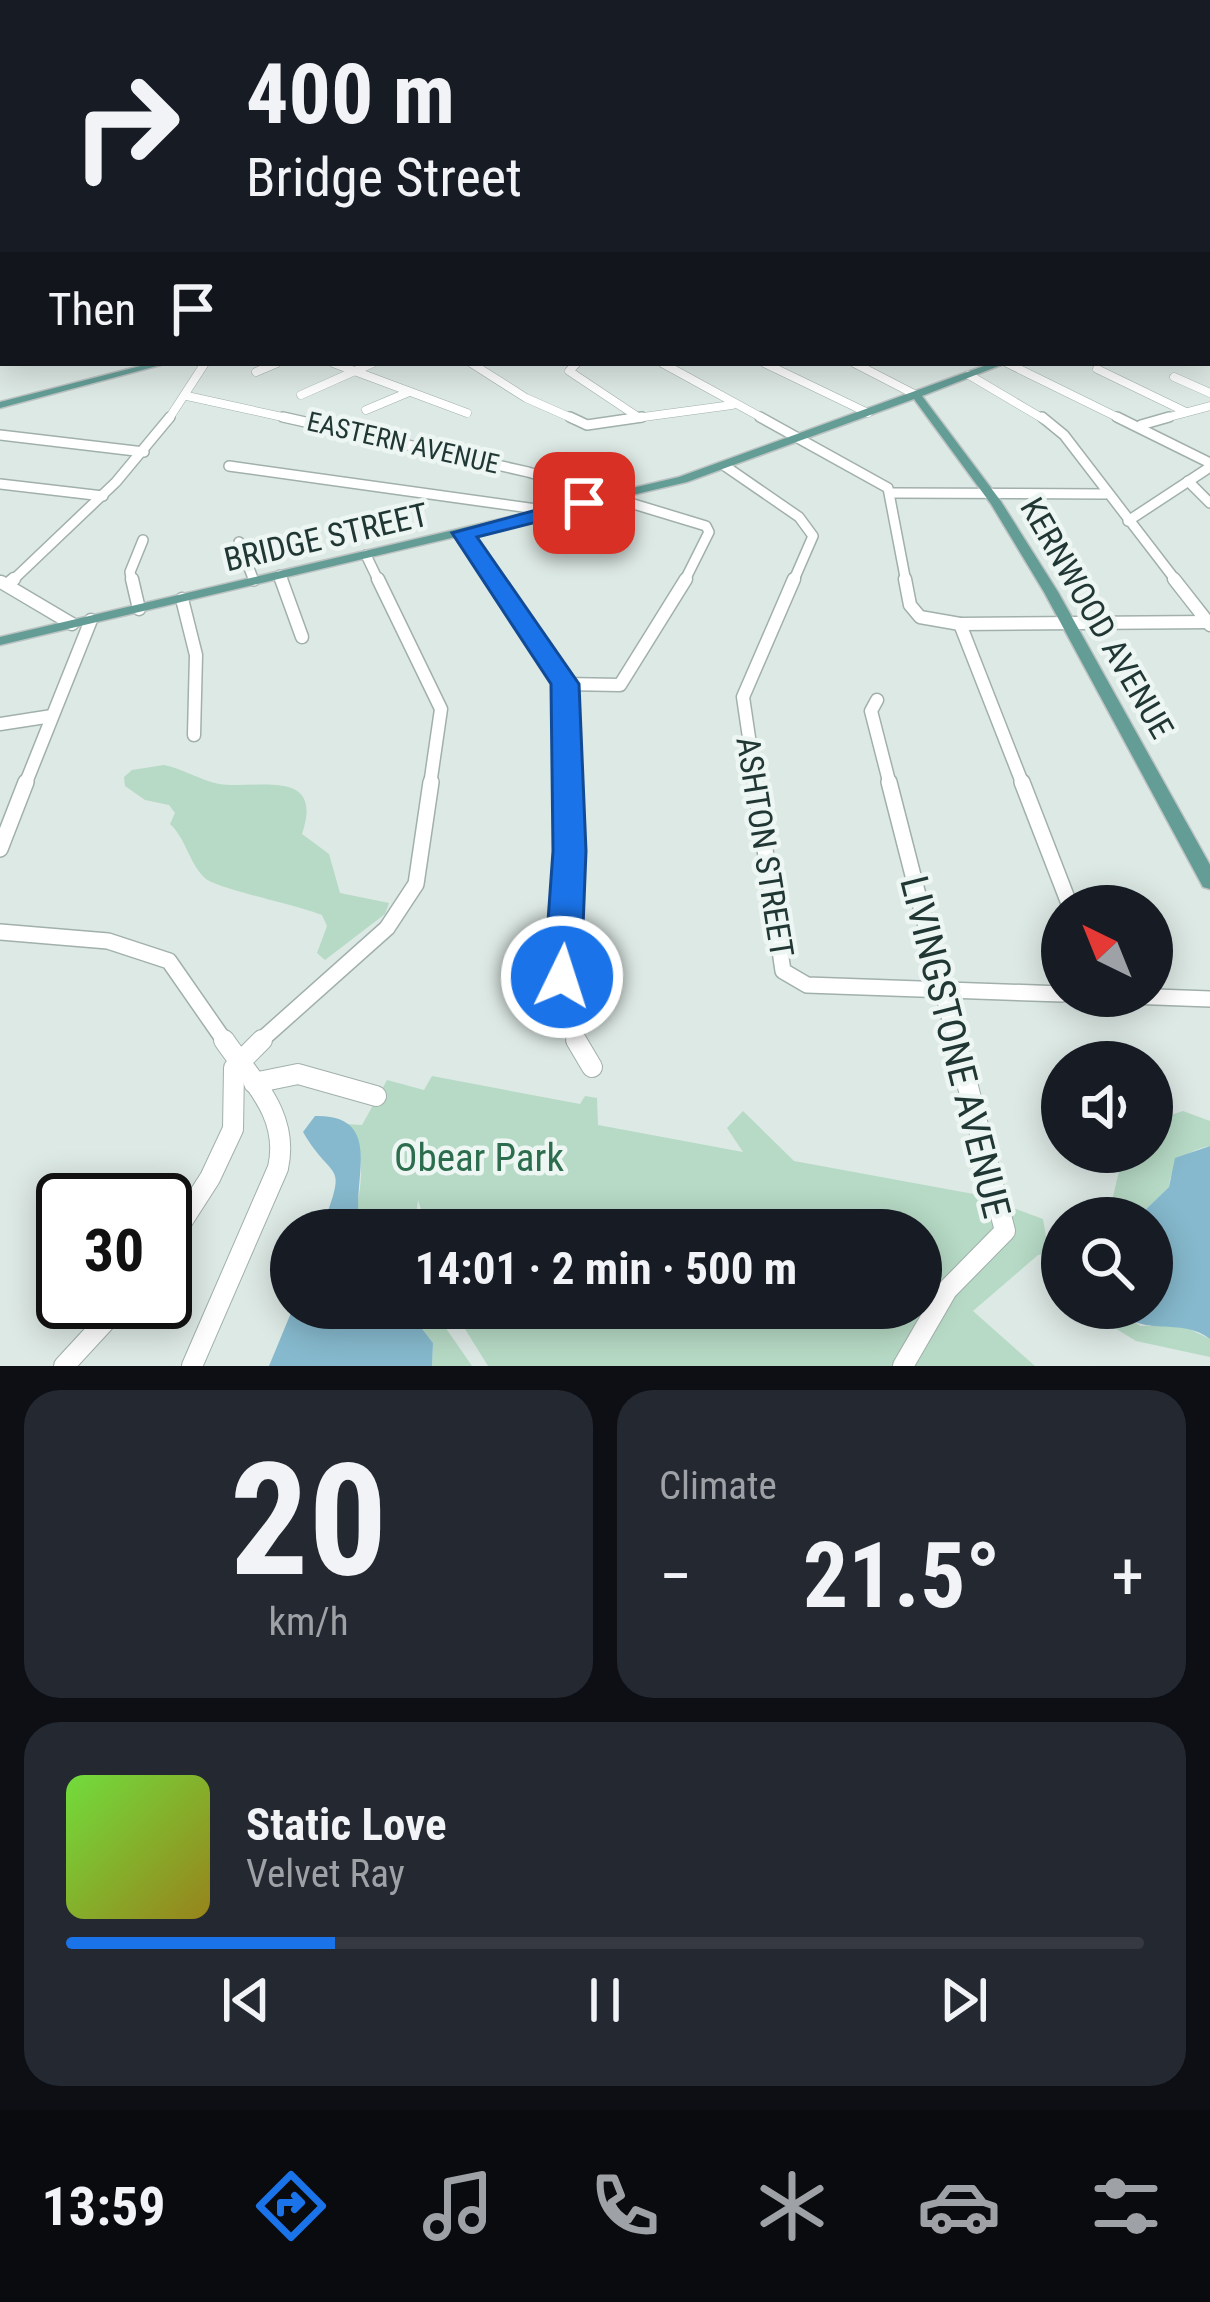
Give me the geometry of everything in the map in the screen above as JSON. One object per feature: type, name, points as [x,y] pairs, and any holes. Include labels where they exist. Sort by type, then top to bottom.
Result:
[{"type":"main road","points":[[0,405],[151,366]]},
{"type":"main road","name":"BRIDGE STREET","points":[[0,641],[617,496],[725,466],[995,366]]},
{"type":"main road","name":"KERNWOOD AVENUE","points":[[916,395],[989,493],[1069,623],[1210,882]]},
{"type":"street","points":[[72,624],[3,583],[104,496],[178,414],[203,366]]},
{"type":"street","points":[[256,371],[269,366]]},
{"type":"street","points":[[341,366],[467,413]]},
{"type":"street","points":[[301,394],[366,366]]},
{"type":"street","points":[[476,366],[526,398],[587,424],[733,404]]},
{"type":"street","points":[[575,366],[569,371],[638,417]]},
{"type":"street","points":[[667,366],[893,493],[1106,494]]},
{"type":"street","points":[[770,366],[868,413]]},
{"type":"street","points":[[860,366],[916,395]]},
{"type":"street","points":[[1011,366],[1139,425],[1210,465],[1128,521]]},
{"type":"street","points":[[1097,369],[1186,412]]},
{"type":"street","points":[[969,375],[1022,403],[1064,434],[1209,623]]},
{"type":"street","points":[[1174,377],[1210,393]]},
{"type":"street","points":[[366,410],[409,392]]},
{"type":"street","name":"EASTERN AVENUE","points":[[187,395],[617,496],[671,511],[709,532],[670,610],[620,685],[565,684]]},
{"type":"street","points":[[1139,425],[1210,406]]},
{"type":"street","points":[[0,435],[144,452]]},
{"type":"street","points":[[229,466],[551,511]]},
{"type":"street","name":"ASHTON STREET","points":[[725,466],[799,518],[812,536],[743,709],[783,971],[807,986],[945,990]]},
{"type":"street","points":[[1188,481],[1210,503]]},
{"type":"street","points":[[0,484],[104,496]]},
{"type":"street","points":[[893,493],[910,605],[920,617],[960,624],[1209,623]]},
{"type":"street","points":[[463,533],[565,684],[569,851],[563,1000],[576,1041],[592,1067]]},
{"type":"street","points":[[139,608],[130,572],[143,541]]},
{"type":"street","points":[[239,542],[254,581]]},
{"type":"street","points":[[192,1206],[233,1129],[234,1069],[239,1060],[387,928],[416,884],[441,709],[366,555]]},
{"type":"street","points":[[280,575],[302,638]]},
{"type":"street","points":[[182,598],[196,655],[194,736]]},
{"type":"street","points":[[0,849],[91,620]]},
{"type":"street","points":[[960,624],[1062,885]]},
{"type":"street","name":"LIVINGSTONE AVENUE","points":[[878,700],[871,711],[876,734],[1005,1231],[947,1290],[903,1366]]},
{"type":"street","points":[[0,724],[52,716]]},
{"type":"street","points":[[0,932],[90,938],[149,950],[169,961],[280,1121],[284,1141],[278,1168],[192,1366]]},
{"type":"street","points":[[945,990],[1041,993]]},
{"type":"street","points":[[1173,998],[1210,999]]},
{"type":"street","points":[[254,1083],[298,1074],[376,1096]]},
{"type":"street","points":[[64,1366],[98,1329]]},
{"type":"green space","points":[[164,765],[219,784],[295,790],[304,798],[307,813],[302,834],[329,854],[340,893],[389,903],[385,914],[325,960],[317,953],[327,926],[322,915],[206,879],[170,824],[175,813],[169,805],[145,800],[125,786],[124,777],[132,770]]},
{"type":"green space","name":"Obear Park","points":[[432,1076],[580,1104],[585,1096],[597,1098],[598,1125],[743,1152],[727,1128],[743,1111],[794,1161],[979,1195],[1041,1218],[1041,1254],[973,1311],[1035,1366],[488,1366],[465,1329],[942,1329],[942,1209],[421,1209],[418,1200],[417,1209],[356,1209],[360,1156],[345,1124],[362,1125],[387,1080],[424,1090]]},
{"type":"green space","points":[[1183,1111],[1210,1121],[1210,1146],[1182,1159],[1173,1171],[1173,1114]]},
{"type":"green space","points":[[1119,1173],[1172,1173],[1169,1187],[1159,1197],[1113,1197]]},
{"type":"green space","points":[[1181,1325],[1210,1339],[1210,1357],[1136,1341],[1116,1329]]},
{"type":"green space","points":[[422,1329],[446,1329],[472,1366],[432,1366],[433,1343]]},
{"type":"water","points":[[315,1116],[339,1119],[353,1128],[361,1160],[359,1209],[328,1209],[334,1174],[303,1132]]},
{"type":"water","points":[[1210,1146],[1210,1339],[1173,1328],[1173,1197],[1159,1197],[1169,1187],[1175,1158]]},
{"type":"water","points":[[284,1329],[422,1329],[433,1343],[432,1366],[269,1366]]},
{"type":"route","points":[[562,977],[569,851],[565,684],[463,533],[584,503]]}]
